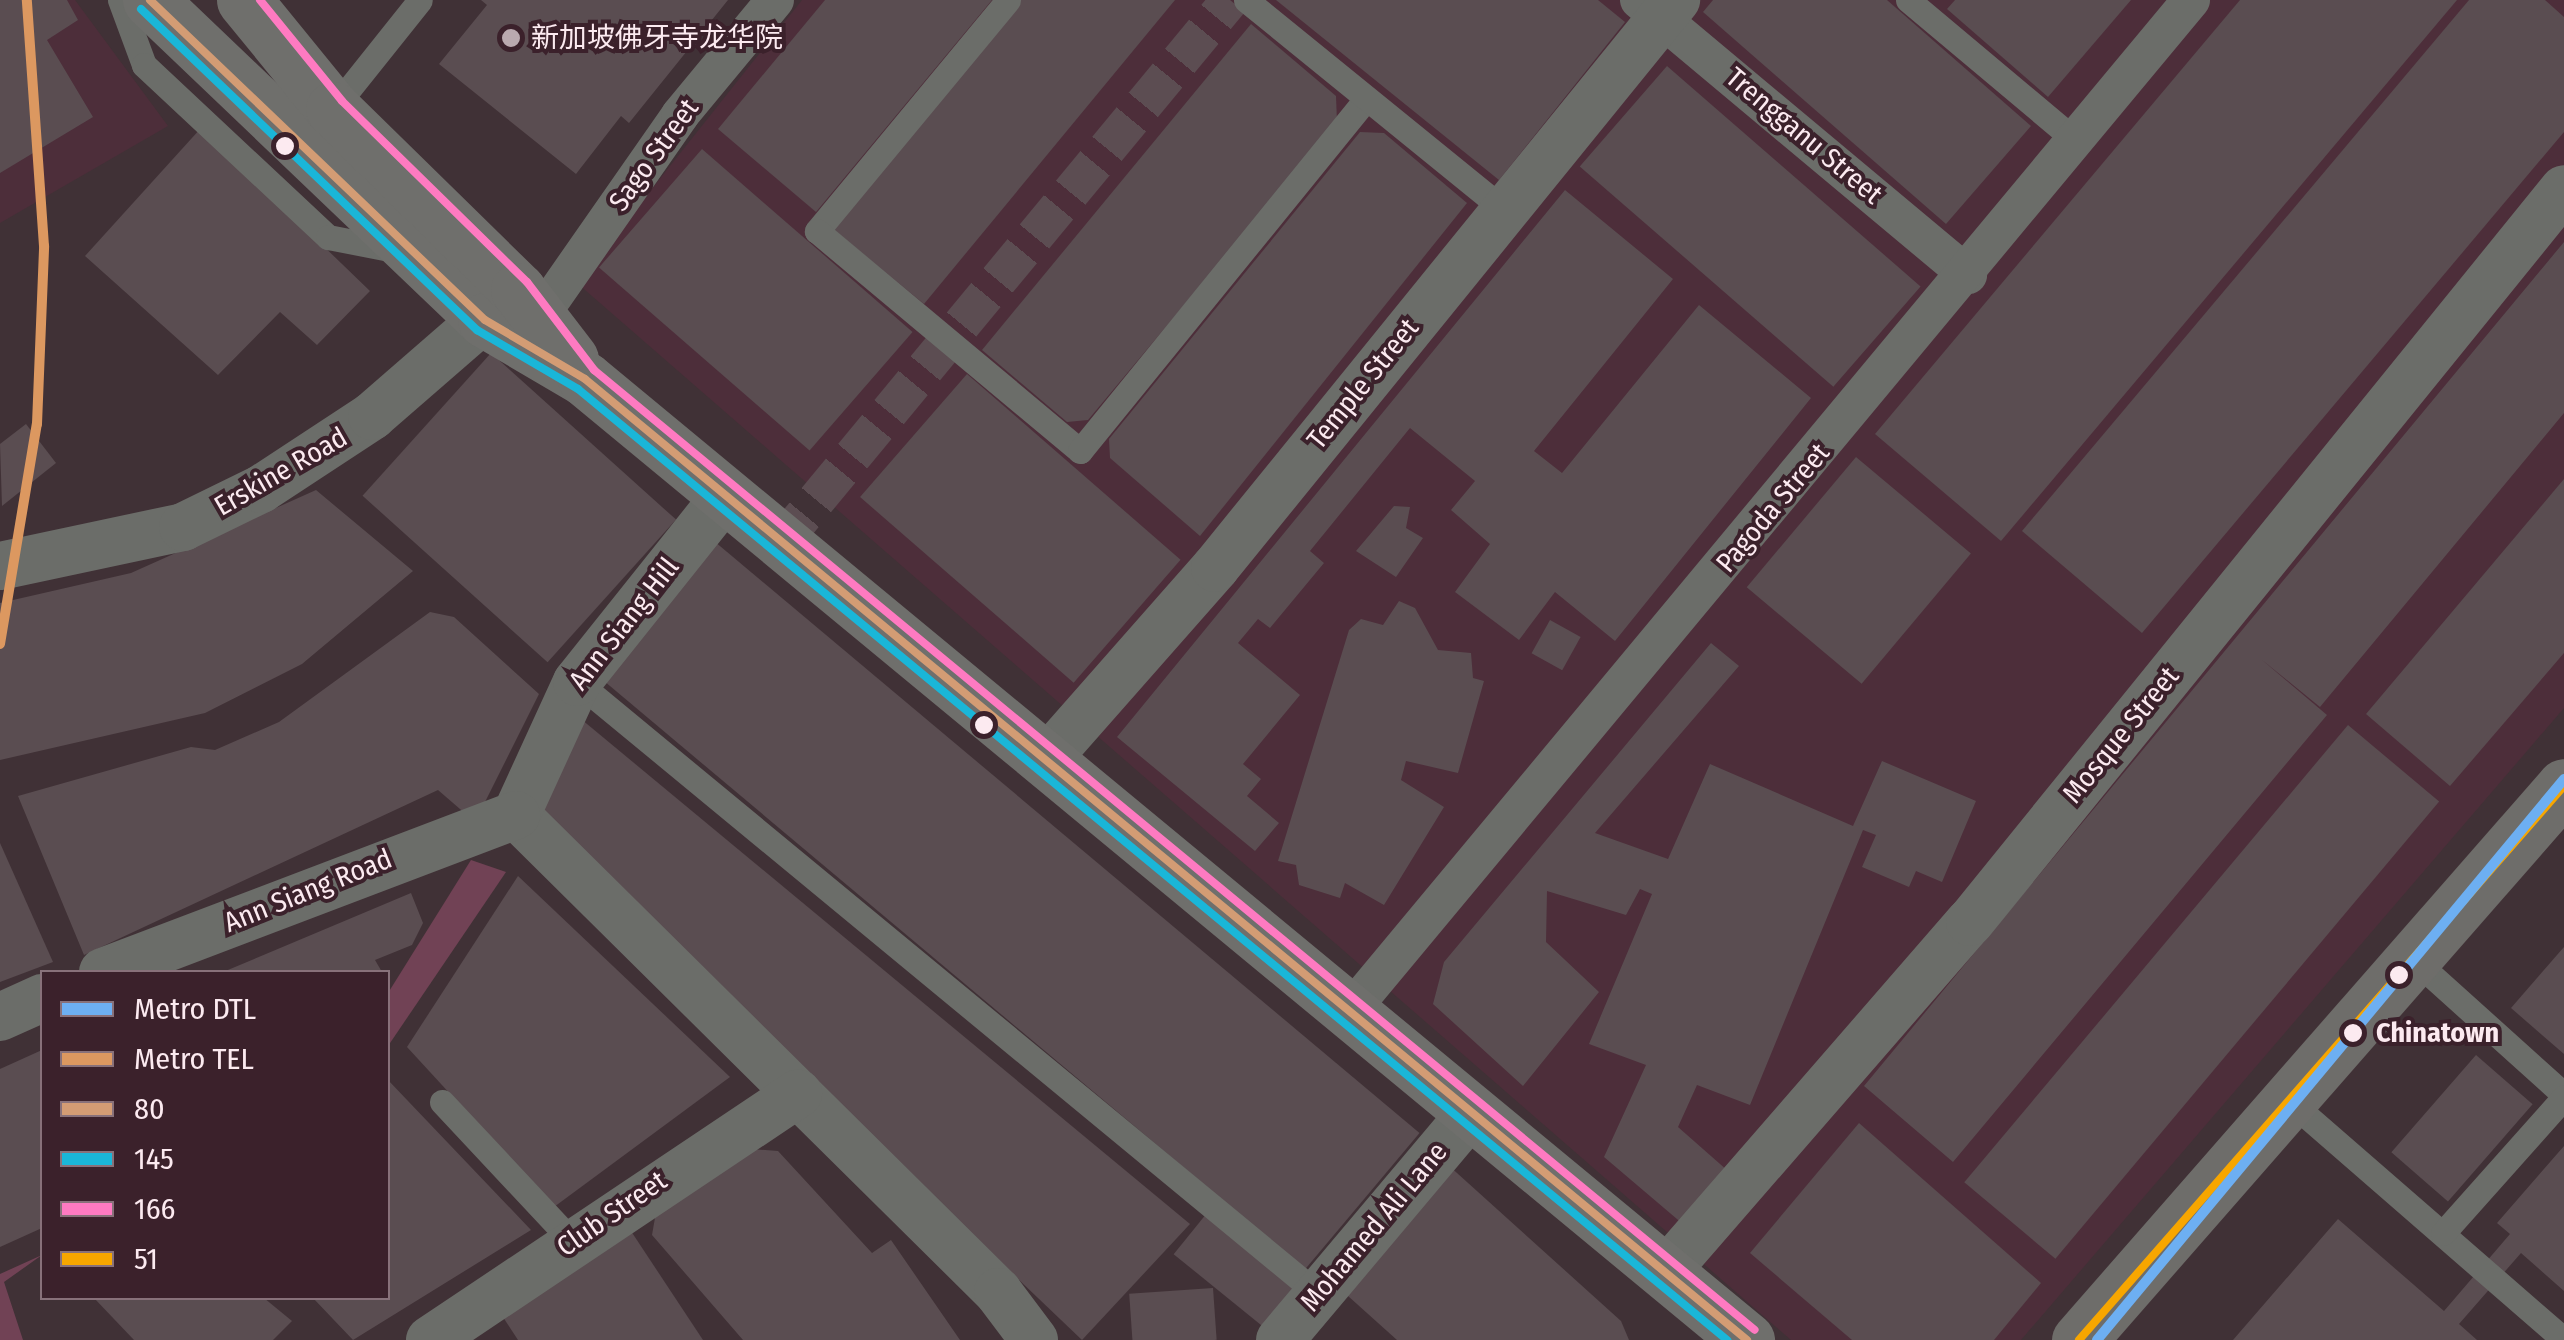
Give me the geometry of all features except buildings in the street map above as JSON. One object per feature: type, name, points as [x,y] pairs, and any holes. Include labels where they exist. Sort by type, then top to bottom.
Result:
[{"type":"main road","points":[[150,0],[414,253],[514,309]]},
{"type":"main road","points":[[244,0],[333,109],[514,309],[585,379],[1470,1114],[1668,1270],[1747,1340]]},
{"type":"main road","points":[[2079,1340],[2564,786]]},
{"type":"street","name":"Sago Street","points":[[514,309],[775,0]]},
{"type":"street","name":"Pagoda Street","points":[[1350,1011],[1968,275],[2192,0]]},
{"type":"street","name":"Temple Street","points":[[1044,762],[1215,568],[1504,210],[1659,6]]},
{"type":"street","name":"Trengganu Street","points":[[1659,6],[1968,275]]},
{"type":"street","name":"Mosque Street","points":[[1668,1270],[1970,922],[2564,189]]},
{"type":"street","name":"Erskine Road","points":[[0,566],[183,527],[261,489],[345,437],[514,309]]},
{"type":"street","name":"Ann Siang Hill","points":[[516,815],[578,682],[724,498]]},
{"type":"street","name":"Ann Siang Road","points":[[108,970],[516,815]]},
{"type":"street","points":[[516,815],[998,1292],[1034,1340]]},
{"type":"street","points":[[0,1017],[40,999]]},
{"type":"street","name":"Club Street","points":[[430,1340],[572,1241],[798,1094]]},
{"type":"street","name":"Mohamed Ali Lane","points":[[1280,1340],[1470,1114]]},
{"type":"lane","points":[[120,0],[144,65],[328,237],[414,253]]},
{"type":"lane","points":[[333,109],[420,0]]},
{"type":"lane","points":[[1008,0],[817,231],[1080,451],[1366,99]]},
{"type":"lane","points":[[1246,0],[1504,210]]},
{"type":"lane","points":[[1920,4],[2075,140]]},
{"type":"lane","points":[[578,682],[1318,1294]]},
{"type":"lane","points":[[2411,958],[2564,1096],[2444,1233]]},
{"type":"lane","points":[[2288,1099],[2564,1340]]},
{"type":"lane","points":[[442,1102],[572,1241]]},
{"type":"shaded area","points":[[0,0],[75,0],[168,126],[0,223]]},
{"type":"shaded area","points":[[802,0],[2564,0],[2564,708],[2021,1340],[1791,1340],[577,283]]},
{"type":"shaded area","points":[[471,860],[506,872],[390,1043],[390,990]]},
{"type":"shaded area","points":[[40,1256],[4,1282],[23,1340],[0,1340],[0,1274]]},
{"type":"tunnel","points":[[780,544],[1230,0]]},
{"type":"metro line","name":"TEL","points":[[0,644],[37,424],[44,246],[27,0]]},
{"type":"metro line","name":"DTL","points":[[2097,1340],[2564,779]]},
{"type":"transit line","name":"80","points":[[150,0],[485,320],[585,379],[1747,1340]]},
{"type":"transit line","name":"166","points":[[260,0],[342,101],[527,282],[594,370],[1755,1330]]},
{"type":"transit line","name":"145","points":[[141,9],[477,330],[578,389],[1727,1340]]},
{"type":"transit line","name":"51","points":[[2079,1340],[2564,786]]},
{"type":"place","name":"新加坡佛牙寺龙华院","points":[[511,38]]},
{"type":"place","name":"Chinatown","points":[[2353,1033]]}]
